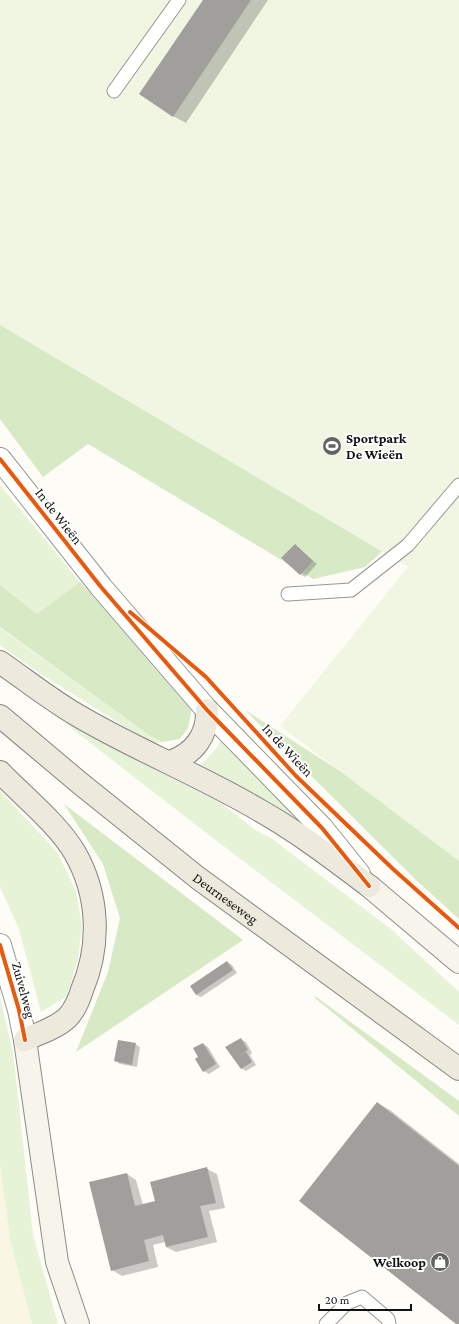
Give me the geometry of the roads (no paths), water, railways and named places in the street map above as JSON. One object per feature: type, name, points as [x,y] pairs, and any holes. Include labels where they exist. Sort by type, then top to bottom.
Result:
[{"type":"main road","points":[[0,662],[75,714],[116,738],[170,762],[259,810],[301,836],[368,886]]},
{"type":"main road","points":[[170,762],[178,759],[196,747],[205,729],[207,710]]},
{"type":"main road","name":"Deurneseweg","points":[[0,716],[81,784],[198,878],[459,1069]]},
{"type":"main road","points":[[0,772],[61,834],[74,852],[84,872],[90,890],[97,930],[93,954],[85,983],[76,1006],[68,1017],[25,1040]]},
{"type":"main road","name":"In de Wieën","points":[[368,886],[459,962]]},
{"type":"main road","name":"Zuivelweg","points":[[25,1040],[57,1262],[78,1324]]},
{"type":"street","name":"In de Wieën","points":[[0,459],[101,587],[207,710],[322,828],[368,886]]},
{"type":"street","name":"Zuivelweg","points":[[0,945],[19,1010],[25,1040]]},
{"type":"lane","points":[[114,91],[179,0]]},
{"type":"lane","points":[[288,594],[351,590],[408,545],[459,485]]},
{"type":"lane","points":[[326,1324],[347,1303],[362,1297],[388,1319],[389,1324]]},
{"type":"place","name":"Sportpark De Wieën","points":[[332,446]]},
{"type":"place","name":"Welkoop","points":[[440,1262]]}]
